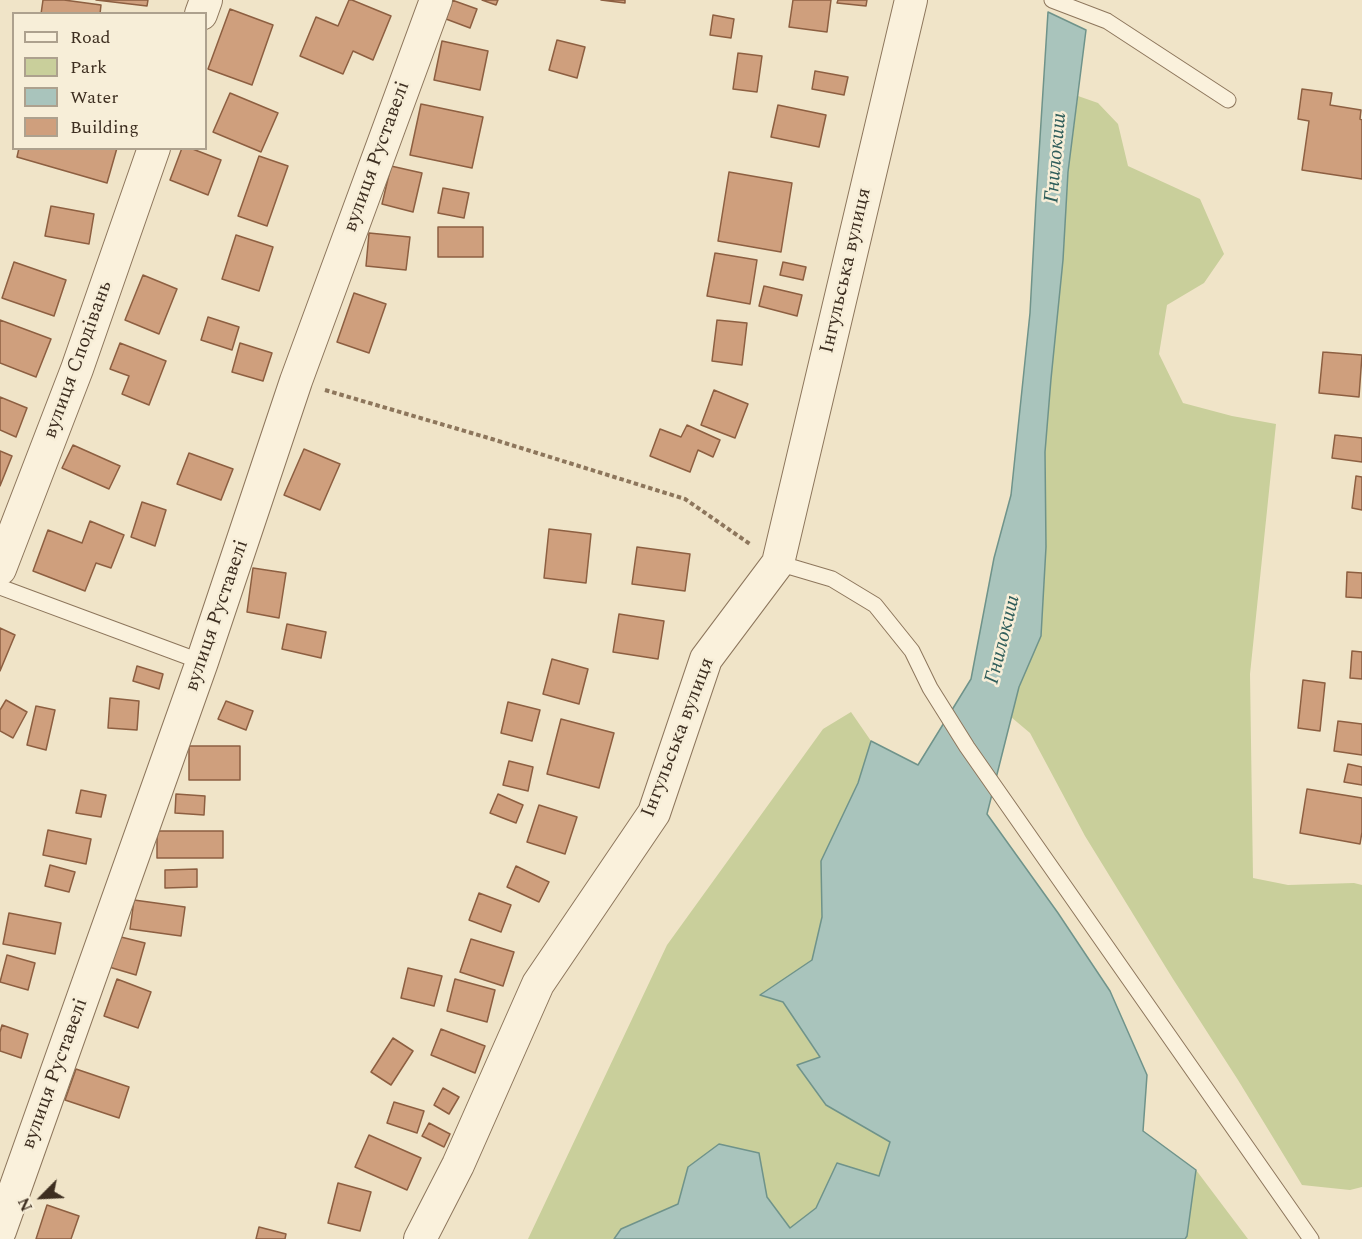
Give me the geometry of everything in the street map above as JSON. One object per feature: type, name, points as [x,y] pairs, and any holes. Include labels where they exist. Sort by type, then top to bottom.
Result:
[{"type":"street","name":"вулиця Руставелі","points":[[0,1231],[202,662],[296,381],[436,0]]},
{"type":"street","name":"Інгульська вулиця","points":[[420,1239],[458,1165],[538,984],[654,813],[706,659],[778,563],[911,0]]},
{"type":"street","name":"вулиця Сподівань","points":[[0,569],[77,369],[153,150]]},
{"type":"lane","points":[[1052,0],[1107,21],[1228,100]]},
{"type":"lane","points":[[778,563],[832,579],[875,605],[912,651],[930,688],[967,747],[1311,1239]]},
{"type":"lane","points":[[0,587],[202,662]]},
{"type":"path","points":[[296,381],[492,439],[685,500],[778,563]]},
{"type":"green space","points":[[1078,96],[1098,103],[1118,124],[1128,166],[1200,199],[1224,254],[1204,283],[1167,305],[1159,354],[1183,403],[1232,416],[1276,424],[1250,674],[1253,878],[1288,885],[1354,883],[1362,885],[1362,1187],[1350,1190],[1302,1185],[1085,836],[1030,733],[1011,717],[1019,687],[1041,636],[1046,547],[1045,452],[1063,260],[1068,172]]},
{"type":"green space","points":[[851,712],[871,741],[858,783],[821,861],[822,917],[812,960],[783,1002],[820,1058],[797,1065],[826,1105],[890,1142],[879,1177],[837,1163],[816,1208],[790,1229],[767,1197],[759,1153],[688,1167],[678,1204],[621,1229],[614,1239],[528,1239],[667,945],[823,729]]},
{"type":"green space","points":[[1196,1170],[1248,1239],[1185,1239]]},
{"type":"water","name":"Гнилокиш","points":[[1048,12],[1086,30],[1068,172],[1063,260],[1045,452],[1046,547],[1041,636],[1019,687],[987,814],[1058,913],[1110,991],[1147,1075],[1143,1131],[1196,1170],[1187,1236],[1185,1239],[614,1239],[621,1229],[678,1204],[688,1167],[719,1144],[759,1153],[767,1197],[790,1228],[816,1208],[837,1163],[879,1176],[890,1142],[826,1105],[797,1065],[820,1057],[783,1002],[760,995],[812,960],[822,917],[821,861],[858,783],[871,741],[918,765],[971,679],[994,558],[1011,495],[1030,313]]},
{"type":"building","points":[[43,0],[64,0],[101,5],[100,12],[41,12]]},
{"type":"building","points":[[96,0],[148,0],[147,6]]},
{"type":"building","points":[[349,0],[391,16],[373,60],[353,51],[343,74],[300,56],[316,17],[338,26]]},
{"type":"building","points":[[452,0],[477,9],[470,28],[446,19]]},
{"type":"building","points":[[482,0],[498,0],[496,5]]},
{"type":"building","points":[[601,0],[625,0],[625,3]]},
{"type":"building","points":[[793,0],[831,0],[827,32],[789,27]]},
{"type":"building","points":[[838,0],[867,0],[866,6],[837,3]]},
{"type":"building","points":[[230,9],[273,25],[252,85],[208,69]]},
{"type":"building","points":[[713,15],[734,19],[731,38],[710,35]]},
{"type":"building","points":[[557,40],[585,47],[577,78],[549,70]]},
{"type":"building","points":[[442,41],[488,51],[480,90],[434,80]]},
{"type":"building","points":[[738,53],[762,56],[757,92],[733,89]]},
{"type":"building","points":[[815,71],[848,77],[844,95],[812,89]]},
{"type":"building","points":[[1302,89],[1332,93],[1330,105],[1361,110],[1362,179],[1302,170],[1309,121],[1298,119]]},
{"type":"building","points":[[230,93],[278,113],[261,152],[213,132]]},
{"type":"building","points":[[421,104],[483,117],[472,168],[410,155]]},
{"type":"building","points":[[778,105],[826,115],[819,147],[771,137]]},
{"type":"building","points":[[19,150],[116,150],[107,183],[17,157]]},
{"type":"building","points":[[181,150],[195,150],[221,160],[208,195],[170,180]]},
{"type":"building","points":[[259,156],[288,166],[267,226],[238,216]]},
{"type":"building","points":[[391,166],[422,173],[413,212],[382,204]]},
{"type":"building","points":[[729,172],[792,183],[781,252],[718,241]]},
{"type":"building","points":[[443,188],[469,193],[464,218],[438,213]]},
{"type":"building","points":[[51,206],[94,214],[89,244],[45,236]]},
{"type":"building","points":[[438,227],[483,227],[483,257],[438,257]]},
{"type":"building","points":[[369,233],[410,237],[406,270],[366,266]]},
{"type":"building","points":[[236,235],[273,247],[259,291],[222,279]]},
{"type":"building","points":[[715,253],[757,260],[750,304],[707,296]]},
{"type":"building","points":[[14,262],[66,280],[54,316],[2,298]]},
{"type":"building","points":[[783,262],[806,267],[803,280],[780,275]]},
{"type":"building","points":[[143,275],[177,289],[159,334],[125,320]]},
{"type":"building","points":[[764,286],[802,295],[797,316],[759,306]]},
{"type":"building","points":[[354,293],[386,304],[369,353],[337,342]]},
{"type":"building","points":[[208,317],[239,327],[232,350],[201,340]]},
{"type":"building","points":[[0,320],[51,339],[36,377],[0,363]]},
{"type":"building","points":[[717,320],[747,323],[742,365],[712,361]]},
{"type":"building","points":[[120,343],[166,361],[149,405],[122,394],[129,376],[110,369]]},
{"type":"building","points":[[240,343],[272,353],[263,381],[232,372]]},
{"type":"building","points":[[1323,352],[1362,355],[1359,397],[1319,393]]},
{"type":"building","points":[[714,390],[748,404],[735,438],[701,425]]},
{"type":"building","points":[[0,397],[27,408],[16,437],[0,430]]},
{"type":"building","points":[[687,425],[720,440],[713,457],[698,450],[690,472],[650,456],[660,429],[681,437]]},
{"type":"building","points":[[1335,435],[1362,438],[1362,462],[1332,458]]},
{"type":"building","points":[[73,445],[120,466],[109,489],[62,468]]},
{"type":"building","points":[[304,449],[340,464],[320,510],[284,495]]},
{"type":"building","points":[[0,451],[12,456],[0,486]]},
{"type":"building","points":[[189,453],[233,469],[221,500],[177,484]]},
{"type":"building","points":[[1356,476],[1362,477],[1362,510],[1352,508]]},
{"type":"building","points":[[142,502],[166,510],[155,546],[131,537]]},
{"type":"building","points":[[90,521],[124,535],[111,568],[96,563],[85,591],[33,571],[48,530],[82,543]]},
{"type":"building","points":[[549,529],[591,534],[586,583],[544,578]]},
{"type":"building","points":[[637,547],[690,554],[685,591],[632,584]]},
{"type":"building","points":[[253,568],[286,573],[279,618],[247,612]]},
{"type":"building","points":[[1347,572],[1362,573],[1362,598],[1346,597]]},
{"type":"building","points":[[619,614],[664,621],[658,659],[613,652]]},
{"type":"building","points":[[287,624],[326,632],[321,658],[282,649]]},
{"type":"building","points":[[0,628],[15,635],[0,671]]},
{"type":"building","points":[[1352,651],[1362,652],[1362,679],[1350,678]]},
{"type":"building","points":[[552,659],[588,669],[579,704],[543,694]]},
{"type":"building","points":[[137,666],[163,674],[159,689],[133,681]]},
{"type":"building","points":[[1303,680],[1325,683],[1320,731],[1298,728]]},
{"type":"building","points":[[110,698],[139,701],[137,730],[108,728]]},
{"type":"building","points":[[6,700],[27,712],[13,738],[0,731],[0,710]]},
{"type":"building","points":[[226,701],[253,711],[246,730],[218,719]]},
{"type":"building","points":[[508,702],[540,710],[532,741],[501,733]]},
{"type":"building","points":[[36,706],[55,710],[46,750],[27,745]]},
{"type":"building","points":[[561,719],[614,733],[599,788],[547,774]]},
{"type":"building","points":[[1338,721],[1362,724],[1362,755],[1334,751]]},
{"type":"building","points":[[189,746],[240,746],[240,780],[189,780]]},
{"type":"building","points":[[509,761],[533,767],[528,791],[503,785]]},
{"type":"building","points":[[1348,764],[1362,767],[1362,785],[1344,782]]},
{"type":"building","points":[[1307,789],[1362,798],[1360,844],[1300,833]]},
{"type":"building","points":[[81,790],[106,795],[101,817],[76,813]]},
{"type":"building","points":[[176,794],[205,796],[204,815],[175,813]]},
{"type":"building","points":[[498,794],[523,805],[516,823],[490,813]]},
{"type":"building","points":[[539,805],[577,817],[565,854],[527,842]]},
{"type":"building","points":[[48,830],[91,839],[86,864],[43,855]]},
{"type":"building","points":[[157,831],[223,831],[223,858],[157,858]]},
{"type":"building","points":[[50,865],[75,872],[69,892],[45,886]]},
{"type":"building","points":[[516,866],[549,882],[539,902],[507,887]]},
{"type":"building","points":[[197,869],[197,887],[165,888],[165,870]]},
{"type":"building","points":[[479,893],[511,905],[501,932],[469,920]]},
{"type":"building","points":[[134,900],[185,907],[181,936],[130,929]]},
{"type":"building","points":[[9,913],[61,923],[55,954],[3,944]]},
{"type":"building","points":[[117,936],[145,943],[136,975],[109,967]]},
{"type":"building","points":[[471,939],[514,952],[503,986],[460,972]]},
{"type":"building","points":[[7,955],[35,963],[28,990],[0,982]]},
{"type":"building","points":[[408,968],[442,976],[434,1006],[401,998]]},
{"type":"building","points":[[117,979],[151,992],[138,1028],[104,1016]]},
{"type":"building","points":[[455,979],[495,990],[487,1022],[447,1011]]},
{"type":"building","points":[[2,1025],[28,1034],[21,1058],[0,1051]]},
{"type":"building","points":[[441,1029],[485,1046],[475,1073],[431,1055]]},
{"type":"building","points":[[393,1038],[413,1051],[391,1085],[371,1072]]},
{"type":"building","points":[[76,1069],[129,1087],[119,1118],[65,1100]]},
{"type":"building","points":[[443,1088],[459,1097],[449,1114],[434,1105]]},
{"type":"building","points":[[394,1102],[424,1111],[417,1133],[387,1123]]},
{"type":"building","points":[[429,1123],[450,1134],[444,1147],[422,1136]]},
{"type":"building","points":[[369,1135],[421,1158],[407,1190],[355,1167]]},
{"type":"building","points":[[338,1183],[371,1192],[360,1231],[328,1223]]},
{"type":"building","points":[[47,1205],[79,1216],[71,1239],[36,1239]]},
{"type":"building","points":[[259,1227],[286,1234],[285,1239],[256,1239]]}]
